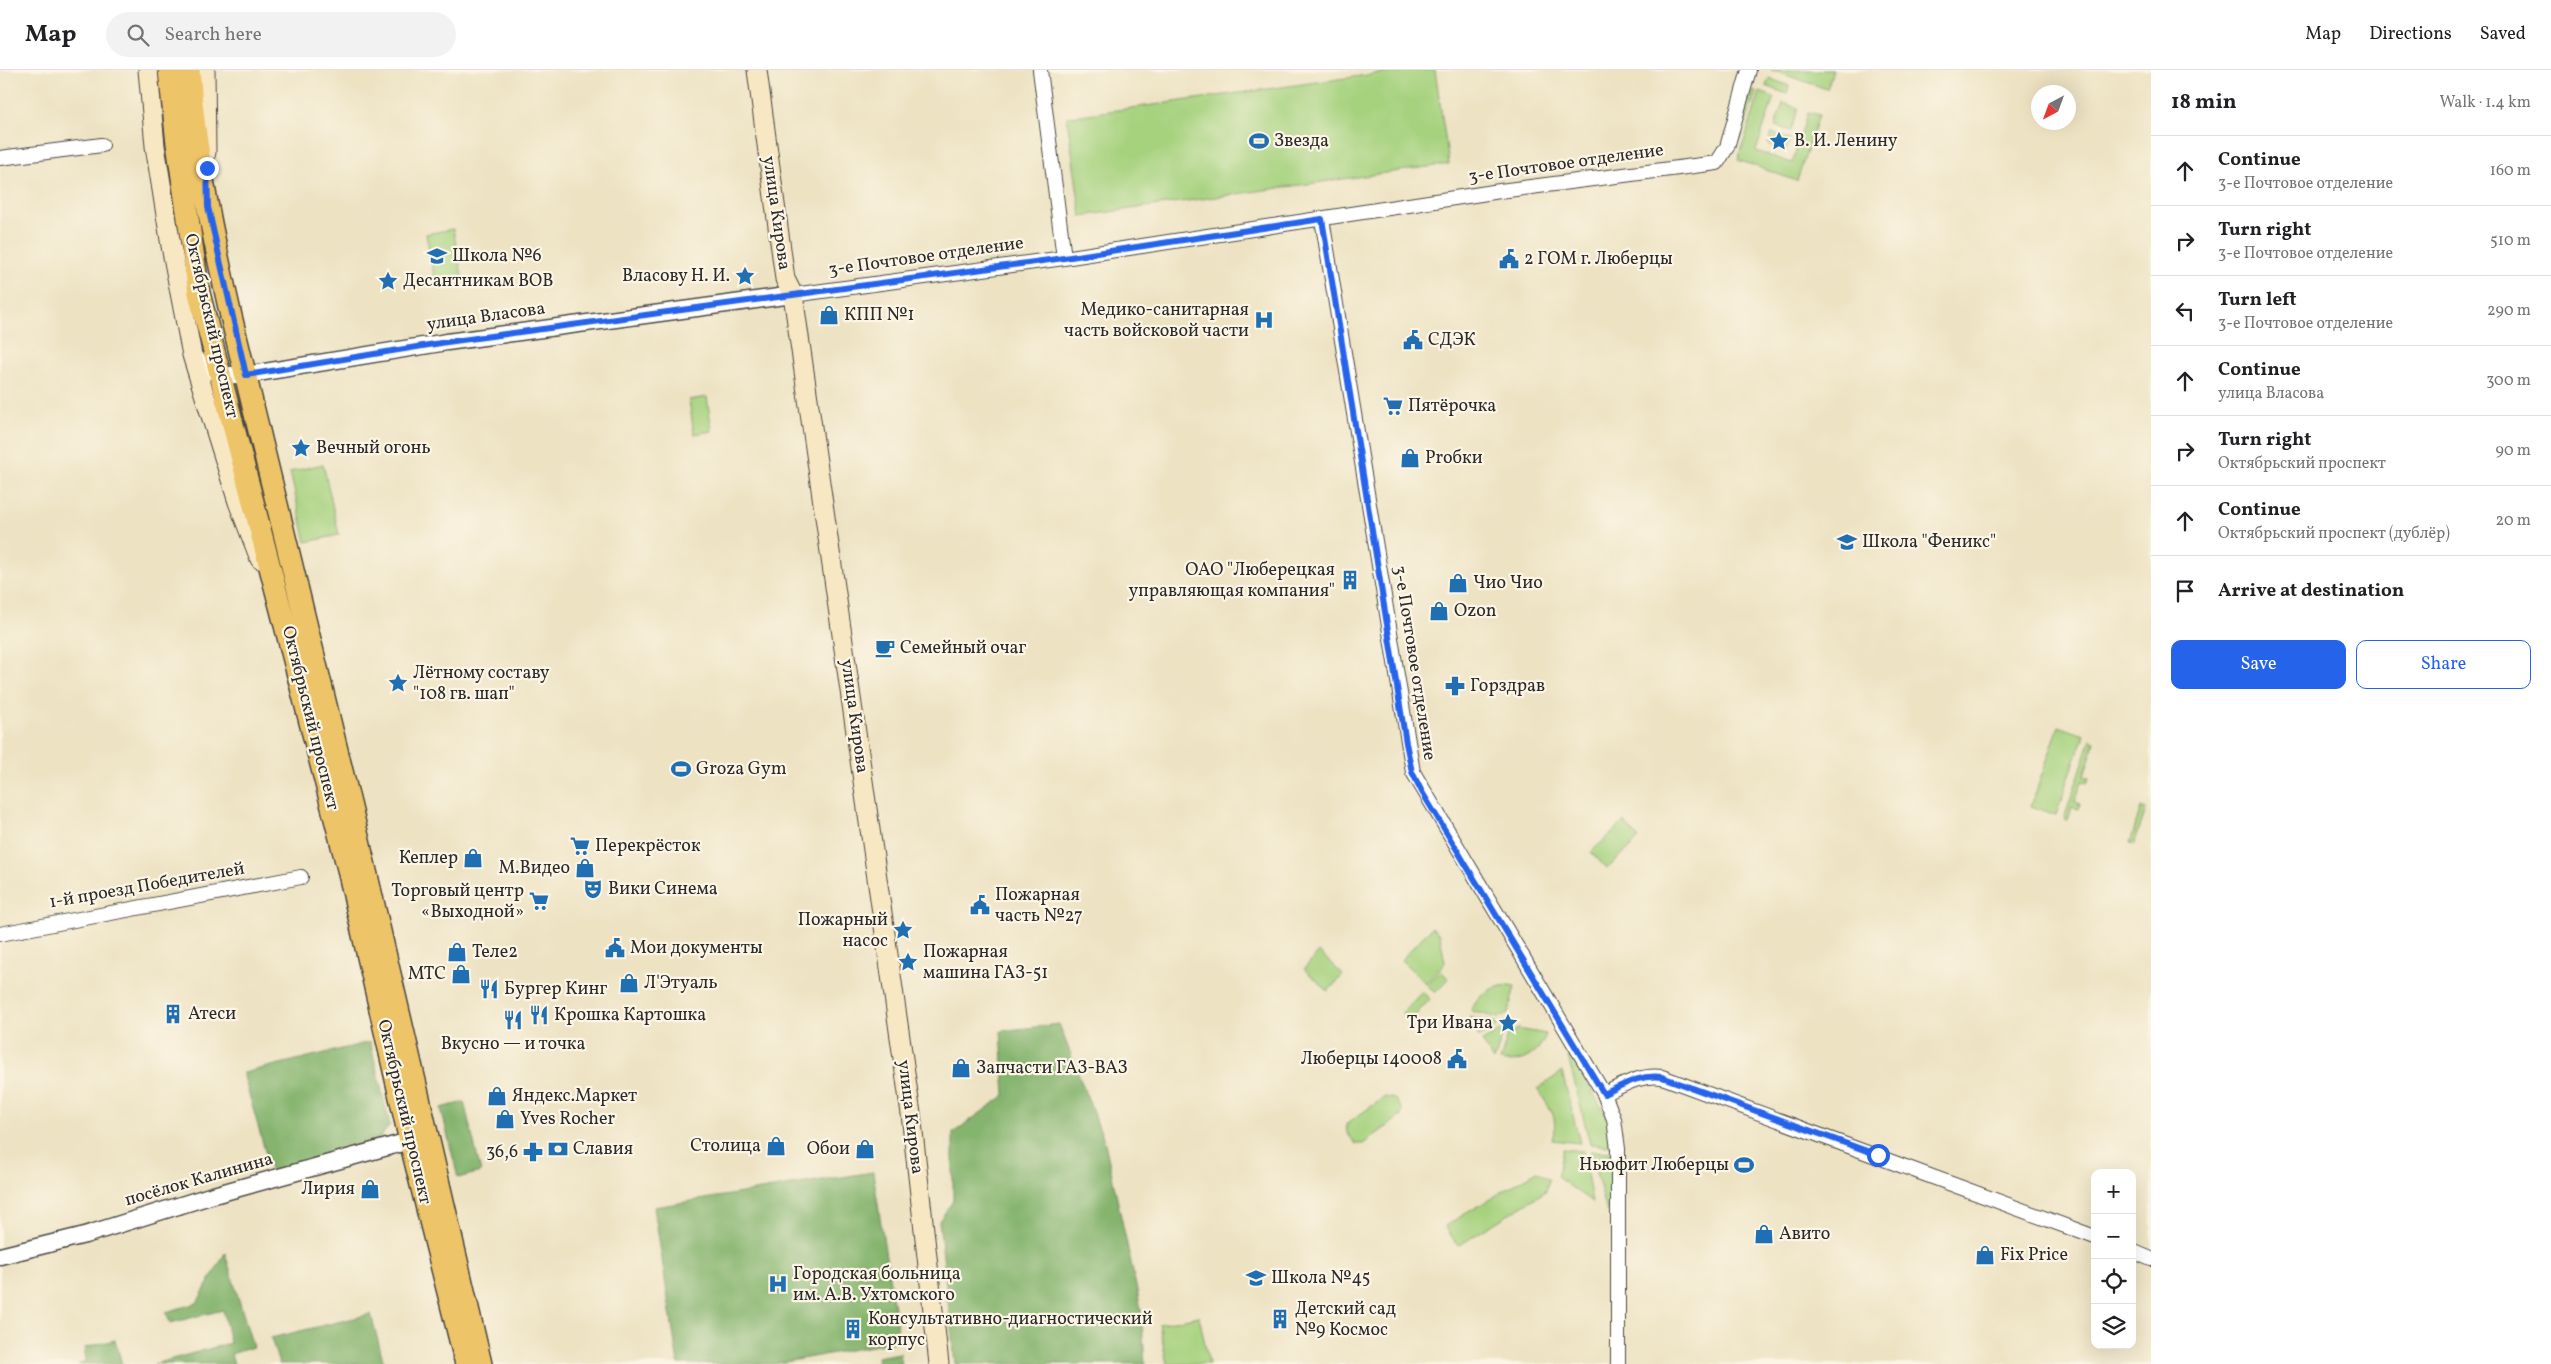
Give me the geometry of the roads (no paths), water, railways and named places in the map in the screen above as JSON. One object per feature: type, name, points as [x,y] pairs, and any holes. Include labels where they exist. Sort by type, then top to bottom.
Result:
[{"type":"main road","points":[[148,70],[155,146],[170,246],[192,355],[238,502],[290,640]]},
{"type":"main road","name":"Октябрьский проспект","points":[[170,70],[176,143],[199,293],[418,1139],[481,1364]]},
{"type":"main road","name":"Октябрьский проспект","points":[[189,70],[196,141],[208,207],[246,375],[355,824],[418,1139],[466,1364]]},
{"type":"main road","points":[[205,70],[208,207]]},
{"type":"main road","name":"улица Кирова","points":[[757,70],[785,279],[794,295],[911,1114],[939,1364]]},
{"type":"street","points":[[1040,70],[1064,258]]},
{"type":"street","name":"3-е Почтовое отделение","points":[[794,295],[1064,258],[1500,191],[1717,163],[1726,147],[1750,70]]},
{"type":"street","points":[[0,158],[102,145]]},
{"type":"street","name":"3-е Почтовое отделение","points":[[1322,219],[1412,772],[1604,1094],[1614,1119],[1617,1135],[1618,1364]]},
{"type":"street","name":"улица Власова","points":[[220,376],[246,375],[447,342],[794,295]]},
{"type":"street","points":[[192,355],[204,367],[220,376]]},
{"type":"street","name":"1-й проезд Победителей","points":[[0,934],[301,877]]},
{"type":"street","points":[[1604,1094],[1650,1075],[1662,1077],[2091,1236]]},
{"type":"street","name":"посёлок Калинина","points":[[0,1256],[86,1235],[210,1196],[418,1139]]},
{"type":"street","points":[[2136,1253],[2151,1259]]},
{"type":"place","name":"Звезда","points":[[1259,141]]},
{"type":"place","name":"В. И. Ленину","points":[[1779,141]]},
{"type":"place","name":"Школа №6","points":[[437,256]]},
{"type":"place","name":"2 ГОМ г. Люберцы","points":[[1509,259]]},
{"type":"place","name":"Власову Н. И.","points":[[745,276]]},
{"type":"place","name":"Десантникам ВОВ","points":[[388,281]]},
{"type":"place","name":"КПП №1","points":[[829,315]]},
{"type":"place","name":"Медико-санитарная часть войсковой части","points":[[1264,320]]},
{"type":"place","name":"СДЭК","points":[[1413,340]]},
{"type":"place","name":"Пятёрочка","points":[[1393,406]]},
{"type":"place","name":"Вечный огонь","points":[[301,448]]},
{"type":"place","name":"Proбки","points":[[1410,458]]},
{"type":"place","name":"Школа \"Феникс\"","points":[[1847,542]]},
{"type":"place","name":"ОАО \"Люберецкая управляющая компания\"","points":[[1350,580]]},
{"type":"place","name":"Чио Чио","points":[[1458,583]]},
{"type":"place","name":"Ozon","points":[[1439,611]]},
{"type":"place","name":"Семейный очаг","points":[[885,648]]},
{"type":"place","name":"Лётному составу \"108 гв. шап\"","points":[[398,683]]},
{"type":"place","name":"Горздрав","points":[[1455,686]]},
{"type":"place","name":"Groza Gym","points":[[681,769]]},
{"type":"place","name":"Перекрёсток","points":[[580,846]]},
{"type":"place","name":"Кеплер","points":[[473,858]]},
{"type":"place","name":"М.Видео","points":[[585,868]]},
{"type":"place","name":"Вики Синема","points":[[593,889]]},
{"type":"place","name":"Торговый центр «Выходной»","points":[[539,901]]},
{"type":"place","name":"Пожарная часть №27","points":[[980,905]]},
{"type":"place","name":"Пожарный насос","points":[[903,930]]},
{"type":"place","name":"Мои документы","points":[[615,948]]},
{"type":"place","name":"Теле2","points":[[457,952]]},
{"type":"place","name":"Пожарная машина ГАЗ-51","points":[[908,962]]},
{"type":"place","name":"МТС","points":[[461,974]]},
{"type":"place","name":"Л'Этуаль","points":[[629,983]]},
{"type":"place","name":"Бургер Кинг","points":[[489,989]]},
{"type":"place","name":"Атеси","points":[[173,1014]]},
{"type":"place","name":"Крошка Картошка","points":[[539,1015]]},
{"type":"place","name":"Вкусно — и точка","points":[[513,1020]]},
{"type":"place","name":"Три Ивана","points":[[1508,1023]]},
{"type":"place","name":"Люберцы 140008","points":[[1457,1059]]},
{"type":"place","name":"Запчасти ГАЗ-ВАЗ","points":[[961,1068]]},
{"type":"place","name":"Яндекс.Маркет","points":[[497,1096]]},
{"type":"place","name":"Yves Rocher","points":[[505,1119]]},
{"type":"place","name":"Столица","points":[[776,1146]]},
{"type":"place","name":"Славия","points":[[558,1149]]},
{"type":"place","name":"Обои","points":[[865,1149]]},
{"type":"place","name":"36,6","points":[[533,1152]]},
{"type":"place","name":"Ньюфит Люберцы","points":[[1744,1165]]},
{"type":"place","name":"Лирия","points":[[370,1189]]},
{"type":"place","name":"Авито","points":[[1764,1234]]},
{"type":"place","name":"Fix Price","points":[[1985,1255]]},
{"type":"place","name":"Школа №45","points":[[1256,1278]]},
{"type":"place","name":"Городская больница им. А.В. Ухтомского","points":[[778,1284]]},
{"type":"place","name":"Детский сад №9 Космос","points":[[1280,1319]]},
{"type":"place","name":"Консультативно-диагностический корпус","points":[[853,1329]]}]
